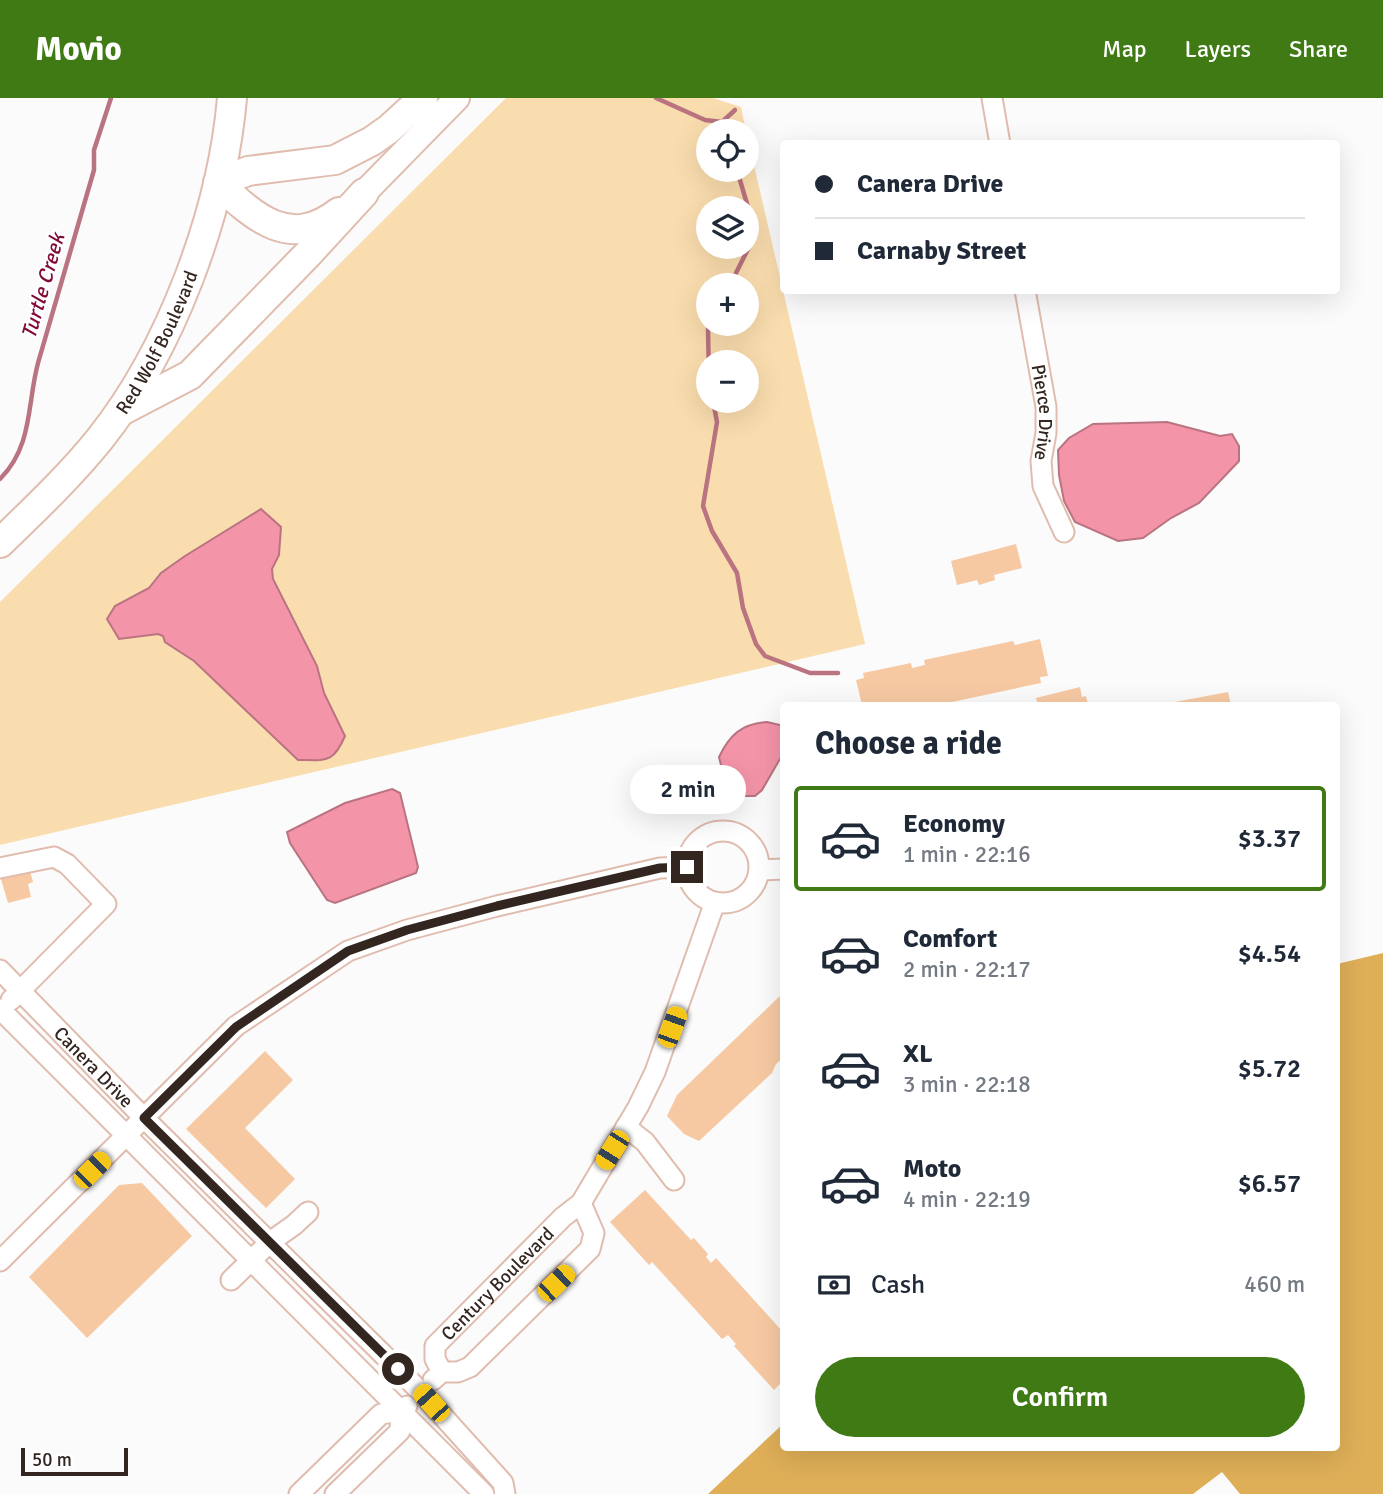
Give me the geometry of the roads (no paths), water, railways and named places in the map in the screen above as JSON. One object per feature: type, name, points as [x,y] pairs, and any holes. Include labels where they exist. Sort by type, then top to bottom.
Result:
[{"type":"highway","name":"Red Wolf Boulevard","points":[[0,543],[74,468],[119,413],[150,363],[180,301],[218,183],[232,98]]},
{"type":"highway","points":[[364,194],[326,223],[294,230],[268,223],[218,183],[248,171],[335,160],[372,141],[423,98]]},
{"type":"highway","points":[[119,413],[190,375],[364,194]]},
{"type":"main road","points":[[364,194],[457,98]]},
{"type":"street","points":[[992,98],[999,140]]},
{"type":"street","name":"Pierce Drive","points":[[1026,294],[1046,407],[1046,433],[1041,461],[1043,486],[1064,532]]},
{"type":"street","points":[[725,831],[746,839],[754,848],[759,870],[756,882],[743,896],[727,903],[704,898],[695,890],[687,867],[694,846],[713,833],[725,831]]},
{"type":"street","points":[[0,868],[54,857],[67,864],[106,904],[1,1010]]},
{"type":"street","points":[[0,1261],[236,1027],[348,951],[407,930],[497,906],[660,868],[687,867]]},
{"type":"street","points":[[759,870],[780,869]]},
{"type":"street","name":"Century Boulevard","points":[[442,1372],[435,1359],[435,1346],[563,1217],[581,1203],[626,1127],[655,1072],[715,902]]},
{"type":"street","name":"Canera Drive","points":[[0,970],[144,1118],[421,1392],[503,1483],[505,1494]]},
{"type":"street","name":"Canera Drive","points":[[1,1010],[484,1494]]},
{"type":"street","points":[[626,1127],[645,1142],[674,1180]]},
{"type":"street","name":"Century Boulevard","points":[[299,1494],[381,1414],[401,1411],[442,1372],[458,1372],[470,1367],[590,1249],[594,1233],[581,1203]]},
{"type":"street","points":[[231,1280],[270,1242],[308,1212]]},
{"type":"street","name":"Century Boulevard","points":[[335,1494],[400,1431],[401,1411]]},
{"type":"waterway","name":"Turtle Creek","points":[[0,479],[11,466],[24,439],[38,363],[94,170],[94,150],[111,98]]},
{"type":"waterway","points":[[656,98],[703,119]]},
{"type":"waterway","points":[[725,119],[735,110]]},
{"type":"waterway","points":[[736,273],[749,247],[750,214],[741,182]]},
{"type":"waterway","points":[[708,336],[708,350]]},
{"type":"waterway","points":[[715,413],[717,422],[703,506],[712,531],[737,573],[743,608],[756,644],[765,656],[810,673],[838,673]]}]
